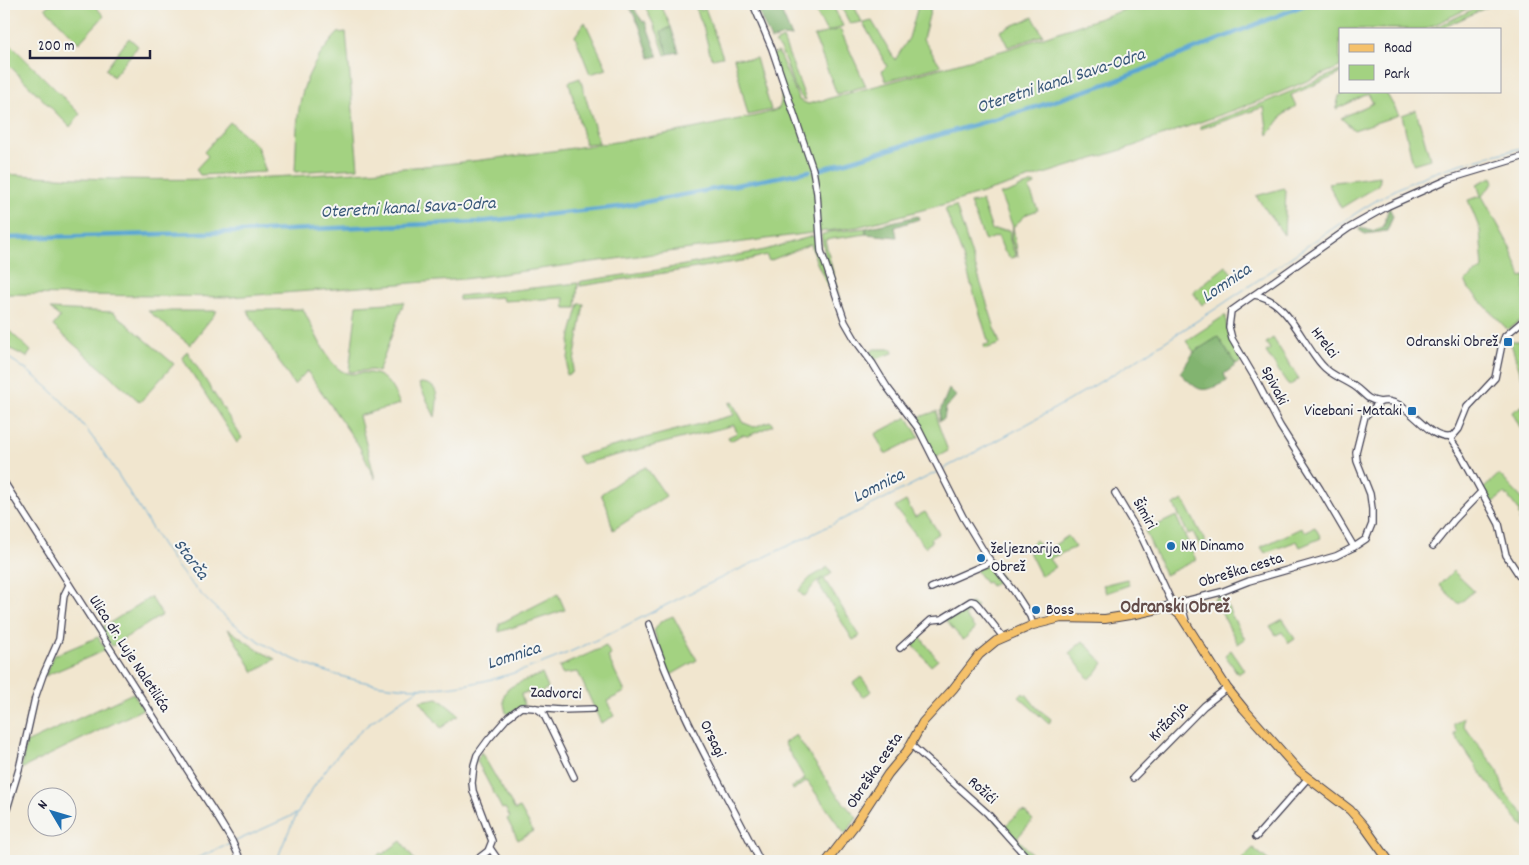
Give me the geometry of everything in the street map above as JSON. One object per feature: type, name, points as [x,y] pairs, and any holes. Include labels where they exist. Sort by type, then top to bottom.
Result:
[{"type":"main road","name":"Obreška cesta","points":[[827,861],[854,826],[888,774],[910,745],[927,716],[953,689],[983,651],[1002,637],[1033,625],[1061,618],[1105,618],[1136,614],[1160,608]]},
{"type":"main road","points":[[1160,608],[1176,611],[1187,623],[1227,688],[1283,754],[1308,778],[1350,810],[1389,861]]},
{"type":"street","points":[[753,4],[775,57],[813,170],[817,193],[821,251],[843,316],[856,341],[893,396],[918,428],[963,516],[991,562],[1014,591],[1030,616],[1033,625]]},
{"type":"street","points":[[1254,295],[1349,228],[1388,206],[1449,179],[1525,156]]},
{"type":"street","name":"Spivaki","points":[[1254,295],[1231,311],[1229,327],[1232,339],[1256,378],[1276,420],[1354,547]]},
{"type":"street","name":"Hrelci","points":[[1254,295],[1266,298],[1278,305],[1322,366],[1358,388],[1368,399],[1380,402]]},
{"type":"street","points":[[1365,416],[1380,402],[1388,401],[1400,404],[1424,426],[1443,436],[1449,437],[1454,435],[1468,407],[1495,378],[1505,336],[1525,319]]},
{"type":"street","name":"Obreška cesta","points":[[1160,608],[1336,556],[1366,539],[1372,524],[1370,494],[1356,456],[1368,399]]},
{"type":"street","points":[[1449,437],[1462,456],[1501,527],[1506,555],[1525,581]]},
{"type":"street","name":"Ulica dr. Luje Naletilića","points":[[4,482],[233,843],[241,861]]},
{"type":"street","points":[[1432,546],[1481,492]]},
{"type":"street","name":"Šimiri","points":[[1115,493],[1143,540],[1173,605]]},
{"type":"street","points":[[931,588],[991,562]]},
{"type":"street","points":[[4,820],[19,769],[35,698],[59,639],[64,595],[69,585]]},
{"type":"street","points":[[900,648],[931,620],[942,619],[971,601],[978,605],[1002,637]]},
{"type":"street","points":[[1181,603],[1187,623]]},
{"type":"street","name":"Orsagi","points":[[649,624],[658,655],[689,725],[760,861]]},
{"type":"street","name":"Križanja","points":[[1133,778],[1204,706],[1227,688]]},
{"type":"street","name":"Zadvorci","points":[[490,848],[491,837],[472,783],[474,765],[482,746],[508,717],[521,707],[560,710],[593,709]]},
{"type":"street","points":[[535,708],[543,713],[574,778]]},
{"type":"street","name":"Rožići","points":[[910,745],[987,813],[1030,861]]},
{"type":"street","points":[[1256,837],[1308,778]]},
{"type":"street","points":[[475,861],[490,848],[499,861]]},
{"type":"green space","points":[[50,4],[93,4],[104,16],[79,43],[45,8]]},
{"type":"green space","points":[[628,4],[634,4],[637,13],[643,22],[645,21],[658,56],[650,58],[639,25]]},
{"type":"green space","points":[[644,4],[650,4],[655,7],[661,5],[671,27],[661,32],[668,54],[665,55],[658,34]]},
{"type":"green space","points":[[755,4],[778,4],[792,37],[783,36],[771,40]]},
{"type":"green space","points":[[811,4],[832,4],[843,26],[827,32]]},
{"type":"green space","points":[[840,4],[853,4],[862,22],[850,24]]},
{"type":"green space","points":[[932,4],[923,39],[941,66],[886,81],[882,71],[887,66],[863,23],[872,21],[895,60],[909,38],[918,6]]},
{"type":"green space","points":[[1142,4],[1477,4],[1428,28],[1339,28],[1339,67],[1262,100],[1125,149],[953,202],[857,227],[464,279],[231,297],[4,294],[4,174],[78,178],[225,179],[373,171],[521,155],[676,132],[759,115],[778,109],[781,91],[771,58],[772,55],[778,52],[799,100],[808,104],[1008,49]]},
{"type":"green space","points":[[1484,4],[1494,4],[1442,28],[1434,28]]},
{"type":"green space","points":[[699,7],[701,11],[705,8],[723,57],[711,58],[703,26],[696,9]]},
{"type":"green space","points":[[1033,17],[1043,35],[1008,47],[1000,31]]},
{"type":"green space","points":[[585,22],[607,69],[590,74],[575,36]]},
{"type":"green space","points":[[671,27],[679,52],[668,54],[661,32]]},
{"type":"green space","points":[[840,29],[866,86],[837,94],[814,36]]},
{"type":"green space","points":[[346,32],[358,168],[295,172],[298,114],[306,82],[313,66],[324,50],[338,33]]},
{"type":"green space","points":[[4,38],[80,114],[70,127],[4,60]]},
{"type":"green space","points":[[129,38],[138,46],[113,77],[106,69]]},
{"type":"green space","points":[[783,39],[806,100],[796,90],[784,57],[775,43]]},
{"type":"green space","points":[[734,58],[756,58],[771,110],[748,115]]},
{"type":"green space","points":[[1339,71],[1339,74],[1291,95],[1296,106],[1284,114],[1268,135],[1264,107],[1200,129],[1200,126],[1263,103]]},
{"type":"green space","points":[[580,78],[599,143],[585,144],[569,82]]},
{"type":"green space","points":[[1348,92],[1386,92],[1399,115],[1354,130],[1341,118],[1373,103],[1368,94],[1336,109],[1339,96]]},
{"type":"green space","points":[[1416,110],[1430,159],[1413,164],[1402,115]]},
{"type":"green space","points":[[230,122],[257,146],[266,172],[200,175],[196,169],[208,156],[204,152]]},
{"type":"green space","points":[[1379,176],[1380,181],[1377,186],[1341,208],[1328,183]]},
{"type":"green space","points":[[1492,177],[1494,182],[1482,196],[1510,247],[1521,277],[1525,276],[1525,317],[1508,330],[1469,289],[1465,281],[1483,268],[1480,230],[1468,200],[1481,196],[1477,184]]},
{"type":"green space","points":[[1034,183],[1035,185],[1029,188],[1038,210],[1027,214],[1013,227],[1000,194],[1005,194]]},
{"type":"green space","points":[[1284,188],[1286,190],[1284,235],[1256,196]]},
{"type":"green space","points":[[982,201],[992,230],[1010,230],[1010,240],[1016,257],[1010,258],[1004,251],[998,236],[985,241],[970,203]]},
{"type":"green space","points":[[956,206],[1000,344],[985,349],[984,345],[989,344],[962,254],[945,209]]},
{"type":"green space","points":[[1389,207],[1393,216],[1387,231],[1365,234],[1359,230],[1360,228],[1372,231],[1383,227]]},
{"type":"green space","points":[[918,216],[919,219],[895,227],[897,237],[866,234],[866,228]]},
{"type":"green space","points":[[1013,227],[1018,257],[1011,239]]},
{"type":"green space","points":[[866,228],[866,234],[825,240],[840,301],[826,261],[821,235],[829,232]]},
{"type":"green space","points":[[813,236],[817,240],[822,262],[836,303],[816,261],[811,244],[769,261],[766,255],[748,260],[580,286],[580,282],[583,281],[658,270],[765,250]]},
{"type":"green space","points":[[1226,266],[1236,279],[1202,305],[1193,292]]},
{"type":"green space","points":[[578,283],[576,308],[565,308],[564,298],[503,301],[502,297],[459,300],[459,296]]},
{"type":"green space","points":[[404,302],[378,372],[372,370],[349,372],[357,305]]},
{"type":"green space","points":[[579,304],[584,304],[572,373],[566,375],[571,334]]},
{"type":"green space","points":[[50,309],[113,312],[174,364],[140,402],[53,326],[60,317]]},
{"type":"green space","points":[[303,309],[324,350],[334,364],[347,373],[369,373],[382,377],[390,385],[400,404],[359,416],[375,479],[359,446],[307,371],[294,385],[247,310]]},
{"type":"green space","points":[[148,311],[217,311],[190,345]]},
{"type":"green space","points":[[1226,316],[1227,329],[1231,340],[1244,360],[1236,365],[1218,337],[1194,352],[1186,341]]},
{"type":"green space","points":[[4,326],[31,351],[27,357],[4,346]]},
{"type":"green space","points":[[1218,337],[1236,365],[1224,374],[1227,381],[1212,388],[1197,388],[1180,373],[1194,352]]},
{"type":"green space","points":[[1273,338],[1299,379],[1289,386],[1266,352],[1270,349],[1266,343]]},
{"type":"green space","points":[[1510,341],[1522,341],[1525,350],[1525,387]]},
{"type":"green space","points":[[874,349],[892,349],[893,353],[872,360],[868,354]]},
{"type":"green space","points":[[187,351],[242,438],[237,443],[182,358]]},
{"type":"green space","points":[[419,384],[428,384],[435,390],[437,400],[435,417]]},
{"type":"green space","points":[[949,389],[956,396],[946,408],[944,419],[939,421],[940,411]]},
{"type":"green space","points":[[732,402],[744,423],[754,427],[770,421],[773,425],[748,436],[742,435],[730,441],[728,437],[737,433],[734,425],[582,464],[577,456],[734,415],[729,403]]},
{"type":"green space","points":[[1525,404],[1525,437],[1512,412]]},
{"type":"green space","points":[[937,411],[937,421],[948,451],[935,458],[914,419]]},
{"type":"green space","points":[[907,417],[919,437],[885,454],[875,434]]},
{"type":"green space","points":[[646,467],[666,496],[613,530],[607,507],[601,494],[627,476]]},
{"type":"green space","points":[[1499,474],[1525,502],[1525,526],[1519,520],[1521,517],[1518,514],[1520,512],[1505,493],[1490,505],[1482,490]]},
{"type":"green space","points":[[1183,500],[1206,543],[1200,546],[1193,532],[1188,534],[1174,505]]},
{"type":"green space","points":[[906,501],[915,517],[925,512],[939,533],[930,539],[932,542],[925,547],[895,507]]},
{"type":"green space","name":"NK Dinamo","points":[[1176,516],[1196,560],[1165,575],[1145,531]]},
{"type":"green space","points":[[1315,527],[1321,538],[1300,547],[1297,541],[1265,553],[1261,547],[1299,529],[1302,528],[1304,532]]},
{"type":"green space","points":[[1068,536],[1076,547],[1049,559],[1055,567],[1041,576],[1027,548],[1036,540],[1044,552]]},
{"type":"green space","points":[[990,564],[1002,578],[991,586],[988,582],[985,583],[976,570]]},
{"type":"green space","points":[[828,567],[832,573],[824,579],[860,636],[853,640],[818,583],[823,578],[816,582],[805,596],[799,590],[810,578]]},
{"type":"green space","points":[[1453,571],[1474,591],[1459,604],[1439,585]]},
{"type":"green space","points":[[1127,579],[1129,585],[1106,593],[1103,585]]},
{"type":"green space","points":[[558,594],[565,610],[499,632],[499,624]]},
{"type":"green space","points":[[1223,595],[1245,639],[1238,644],[1214,599]]},
{"type":"green space","points":[[151,597],[162,615],[112,646],[100,629]]},
{"type":"green space","points":[[971,603],[977,606],[965,616],[975,629],[963,640],[945,620]]},
{"type":"green space","points":[[673,616],[697,660],[669,676],[654,631],[661,621]]},
{"type":"green space","points":[[1283,619],[1295,639],[1289,643],[1282,632],[1276,635],[1270,626]]},
{"type":"green space","points":[[228,629],[258,650],[275,659],[254,672]]},
{"type":"green space","points":[[918,634],[938,660],[931,666],[910,641]]},
{"type":"green space","points":[[98,637],[106,650],[45,676],[53,656]]},
{"type":"green space","points":[[1083,641],[1103,663],[1089,679],[1069,653]]},
{"type":"green space","points":[[606,646],[611,655],[608,657],[625,692],[607,701],[614,716],[601,723],[578,672],[562,674],[559,667]]},
{"type":"green space","points":[[1231,650],[1244,670],[1238,674],[1225,655]]},
{"type":"green space","points":[[542,674],[548,688],[531,698],[528,692],[521,694],[524,705],[509,714],[506,713],[504,698],[507,690],[516,684]]},
{"type":"green space","points":[[861,677],[872,691],[863,697],[853,683]]},
{"type":"green space","points":[[133,693],[143,709],[21,769],[26,743]]},
{"type":"green space","points":[[1023,693],[1051,719],[1049,724],[1019,697]]},
{"type":"green space","points":[[438,698],[459,715],[441,728],[420,701]]},
{"type":"green space","points":[[1464,717],[1464,726],[1498,771],[1505,793],[1525,815],[1525,828],[1496,794],[1454,734],[1457,732],[1453,725]]},
{"type":"green space","points":[[796,735],[836,794],[857,818],[845,834],[807,781],[793,790],[792,787],[805,779],[784,743]]},
{"type":"green space","points":[[481,752],[515,810],[520,808],[533,831],[518,840],[507,819],[510,817],[505,808],[502,809],[477,761]]},
{"type":"green space","points":[[1021,811],[1023,813],[1024,811],[1033,820],[1017,838],[1033,855],[1030,858],[995,820],[998,818],[1005,826]]},
{"type":"green space","points":[[401,841],[415,861],[373,861],[380,853],[383,854]]},
{"type":"green space","points":[[1253,848],[1269,861],[1244,861],[1242,859]]},
{"type":"waterway","name":"Oteretni kanal Sava-Odra","points":[[818,170],[1036,107],[1115,81],[1307,4]]},
{"type":"waterway","name":"Lomnica","points":[[941,470],[1035,420],[1126,366],[1217,308],[1386,195],[1440,170],[1525,147]]},
{"type":"waterway","name":"Oteretni kanal Sava-Odra","points":[[4,238],[240,232],[478,222],[619,207],[810,171]]},
{"type":"waterway","name":"Lomnica","points":[[4,355],[29,372],[70,409],[103,452],[172,560],[192,584],[229,620],[262,643],[317,669],[368,683],[389,686],[410,688],[457,686],[527,669],[596,640],[937,472]]},
{"type":"waterway","name":"Lomnica","points":[[277,861],[283,843],[301,808],[335,759],[368,725],[420,688]]},
{"type":"waterway","points":[[234,842],[296,814]]},
{"type":"waterway","points":[[190,861],[230,844]]},
{"type":"place","name":"Odranski Obrež","points":[[1508,342]]},
{"type":"place","name":"Vicebani -Mataki","points":[[1412,411]]},
{"type":"place","name":"NK Dinamo","points":[[1171,546]]},
{"type":"place","name":"željeznarija Obrež","points":[[981,558]]},
{"type":"place","name":"Boss","points":[[1036,610]]},
{"type":"district","name":"Odranski Obrež","points":[[1175,608]]},
{"type":"water label","name":"Starča","points":[[190,560]]}]
